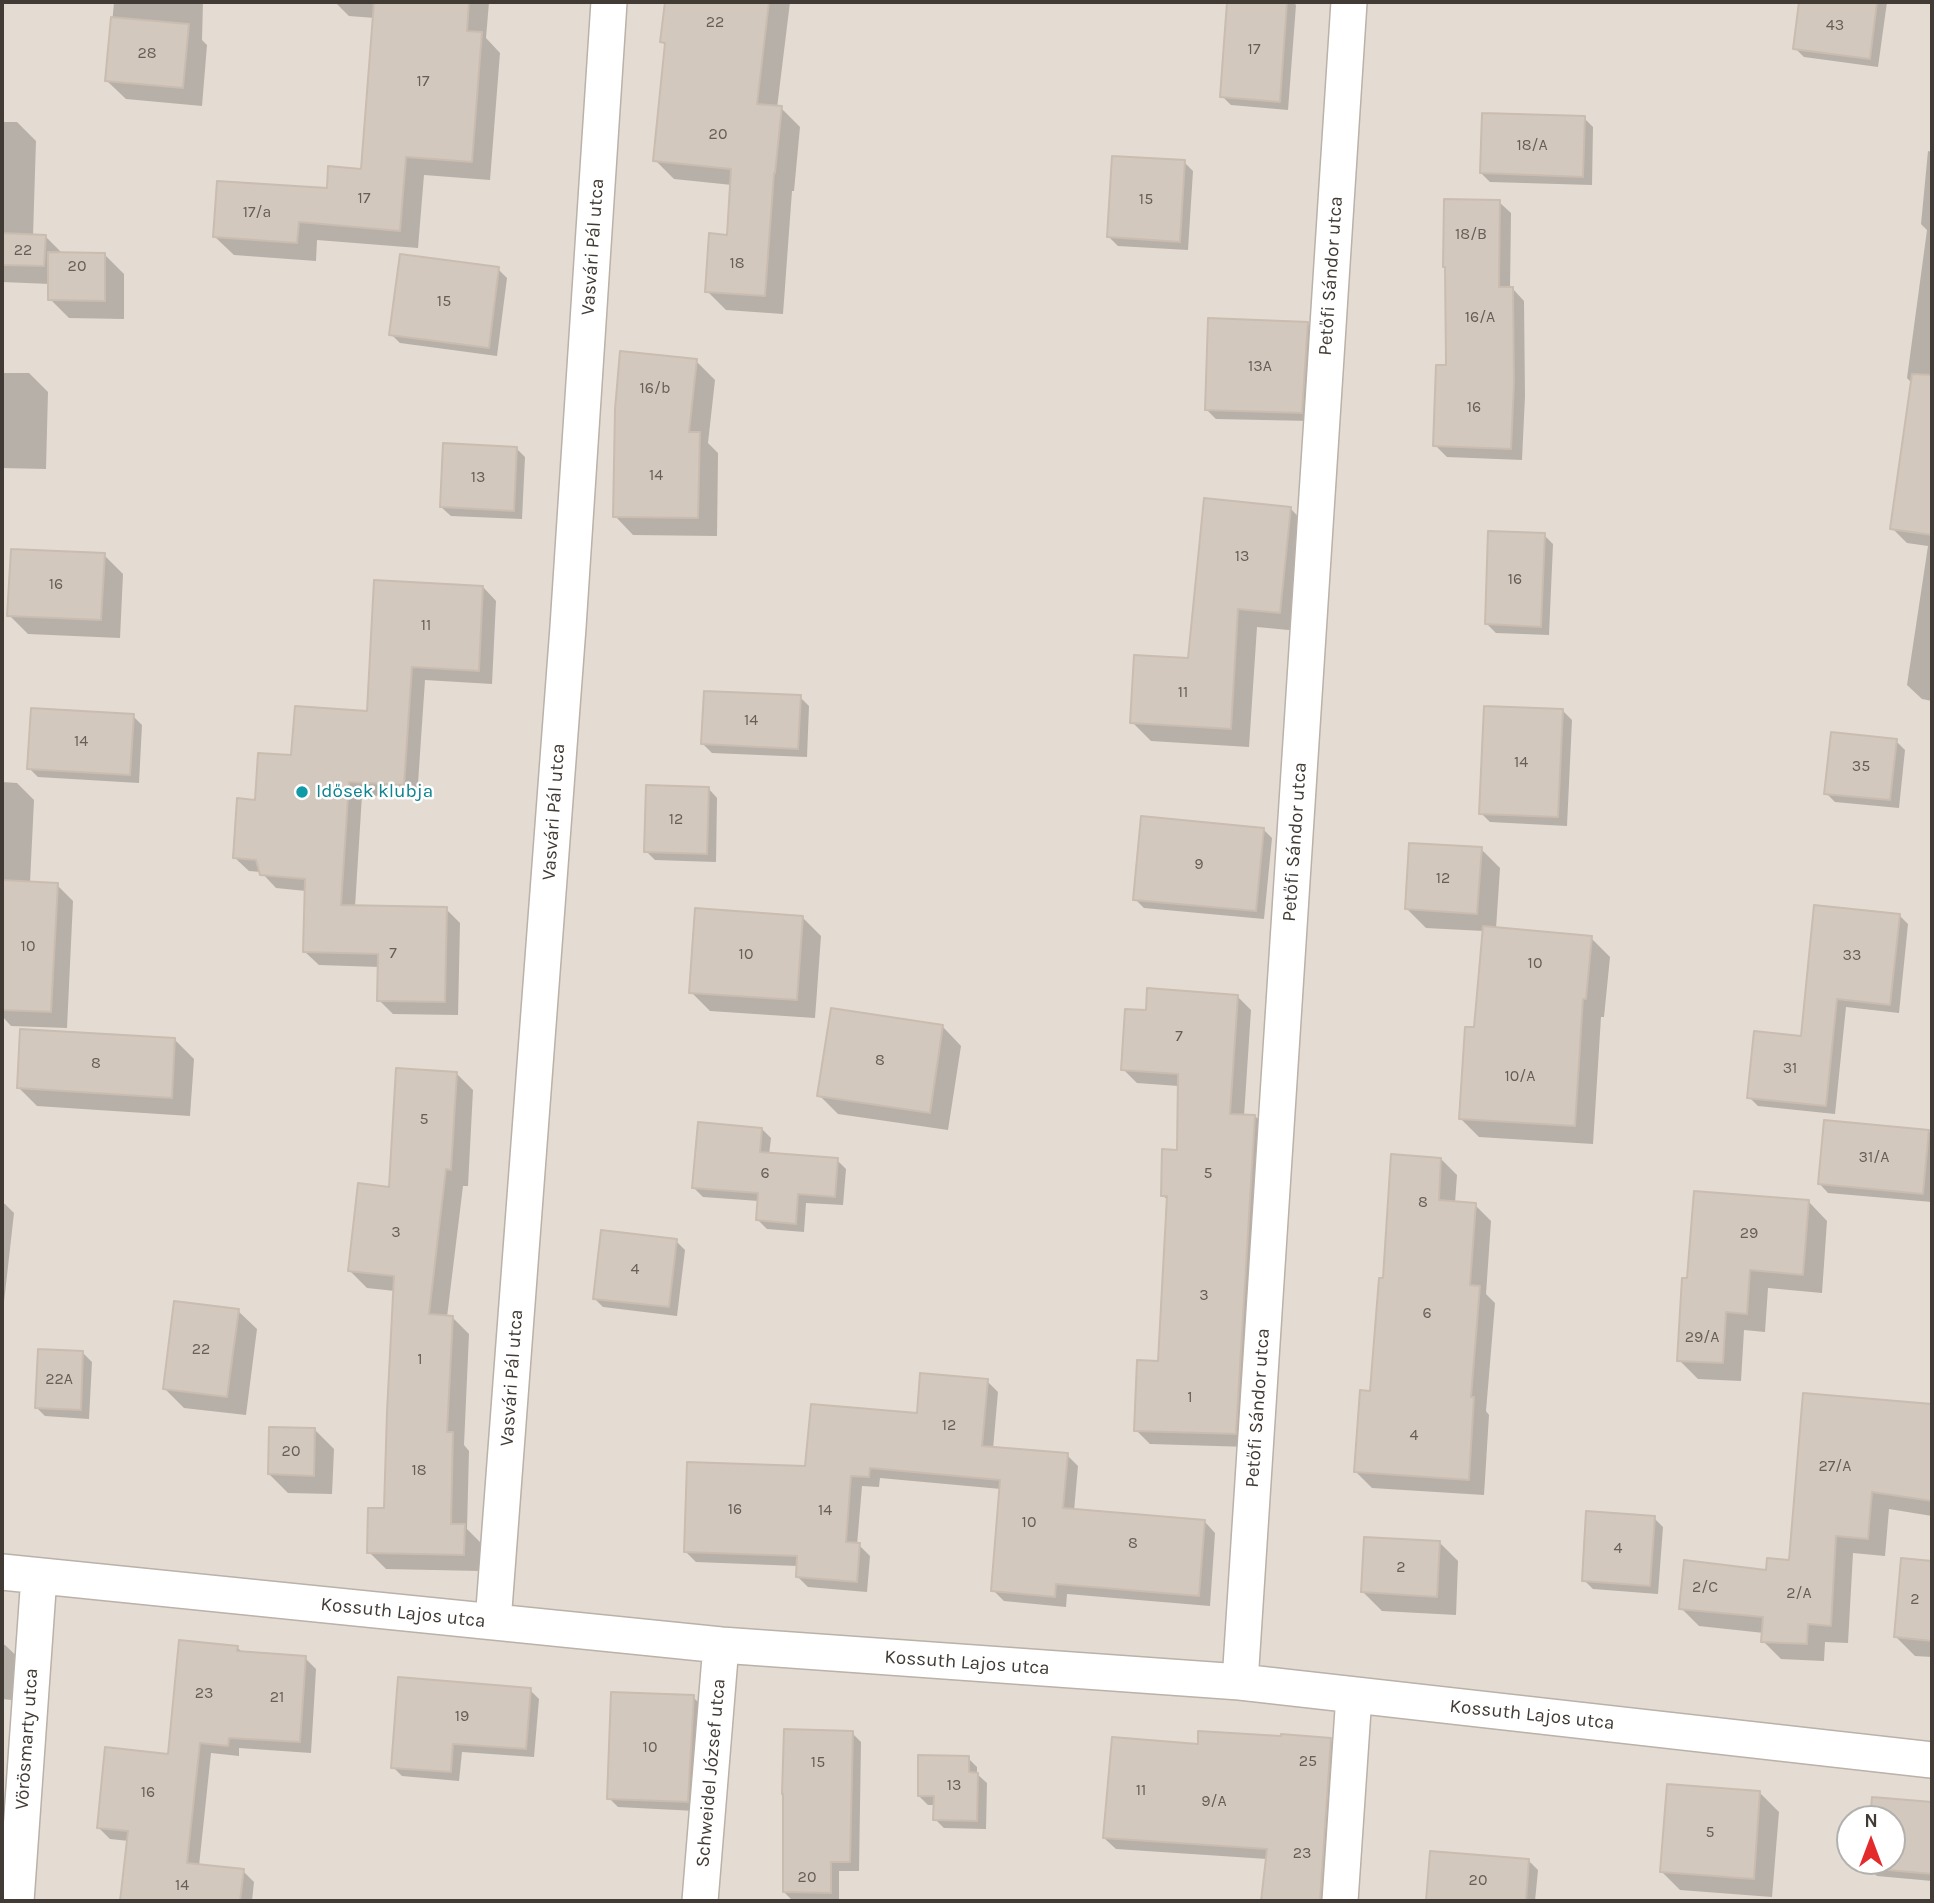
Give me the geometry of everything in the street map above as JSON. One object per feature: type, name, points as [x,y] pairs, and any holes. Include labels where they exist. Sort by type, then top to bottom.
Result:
[{"type":"street","name":"Vasvári Pál utca","points":[[493,1622],[568,626],[609,2]]},
{"type":"street","name":"Petőfi Sándor utca","points":[[1240,1682],[1349,2]]},
{"type":"street","name":"Kossuth Lajos utca","points":[[2,1572],[722,1645],[1240,1682],[1932,1760]]},
{"type":"street","name":"Vörösmarty utca","points":[[16,1901],[39,1576]]},
{"type":"street","name":"Schweidel József utca","points":[[700,1901],[722,1645]]},
{"type":"street","points":[[1340,1901],[1354,1695]]},
{"type":"shaded area","points":[[2,2],[1932,2],[1932,1901],[2,1901]]},
{"type":"building","points":[[374,2],[469,2],[467,31],[482,32],[472,162],[406,157],[400,231],[299,222],[297,243],[213,237],[217,181],[327,188],[328,166],[361,169]]},
{"type":"building","points":[[665,2],[769,2],[757,104],[782,106],[765,296],[705,292],[709,233],[727,235],[731,169],[653,161],[665,43],[660,42]]},
{"type":"building","points":[[1227,2],[1287,2],[1280,102],[1220,97]]},
{"type":"building","points":[[1799,2],[1877,2],[1870,59],[1793,49]]},
{"type":"building","points":[[111,17],[189,24],[183,88],[105,81]]},
{"type":"building","points":[[1482,113],[1585,116],[1583,177],[1480,173]]},
{"type":"building","points":[[1112,156],[1185,160],[1180,242],[1107,237]]},
{"type":"building","points":[[1444,199],[1500,200],[1499,287],[1513,287],[1514,383],[1511,449],[1433,446],[1436,365],[1446,365]]},
{"type":"building","points":[[2,233],[46,235],[44,266],[2,265]]},
{"type":"building","points":[[48,252],[105,253],[105,301],[48,300]]},
{"type":"building","points":[[400,254],[499,267],[489,348],[389,335]]},
{"type":"building","points":[[1208,318],[1308,322],[1302,413],[1205,410]]},
{"type":"building","points":[[620,351],[697,359],[689,432],[700,432],[698,518],[613,517],[615,409]]},
{"type":"building","points":[[1912,374],[1932,375],[1932,535],[1890,529]]},
{"type":"building","points":[[443,443],[517,447],[514,511],[440,507]]},
{"type":"building","points":[[1204,498],[1291,507],[1280,613],[1238,609],[1231,729],[1130,723],[1134,655],[1188,658]]},
{"type":"building","points":[[1488,531],[1545,533],[1541,627],[1485,624]]},
{"type":"building","points":[[11,549],[105,553],[101,620],[7,616]]},
{"type":"building","points":[[374,580],[483,586],[479,671],[412,667],[404,785],[349,782],[341,905],[447,907],[445,1002],[377,1001],[378,954],[303,952],[305,879],[260,875],[256,860],[233,858],[237,798],[255,800],[258,753],[291,755],[295,706],[367,711]]},
{"type":"building","points":[[704,691],[801,695],[798,749],[701,744]]},
{"type":"building","points":[[1484,706],[1563,709],[1558,817],[1479,814]]},
{"type":"building","points":[[31,708],[134,714],[130,775],[27,769]]},
{"type":"building","points":[[1831,732],[1897,739],[1890,800],[1824,794]]},
{"type":"building","points":[[646,785],[709,787],[707,854],[644,852]]},
{"type":"building","points":[[1141,816],[1264,828],[1256,911],[1133,900]]},
{"type":"building","points":[[1409,843],[1482,847],[1477,914],[1405,909]]},
{"type":"building","points":[[2,880],[58,883],[51,1012],[2,1010]]},
{"type":"building","points":[[1814,905],[1900,914],[1890,1005],[1837,999],[1826,1106],[1747,1098],[1754,1031],[1801,1036]]},
{"type":"building","points":[[695,908],[803,916],[797,1000],[689,993]]},
{"type":"building","points":[[1483,926],[1592,936],[1586,999],[1583,999],[1575,1126],[1459,1119],[1465,1027],[1474,1027]]},
{"type":"building","points":[[1147,988],[1238,995],[1230,1114],[1255,1115],[1236,1434],[1134,1431],[1137,1360],[1158,1361],[1167,1196],[1161,1196],[1162,1149],[1177,1150],[1178,1074],[1121,1070],[1125,1009],[1146,1010]]},
{"type":"building","points":[[831,1008],[943,1025],[930,1113],[817,1096]]},
{"type":"building","points":[[20,1029],[175,1038],[172,1098],[17,1088]]},
{"type":"building","points":[[396,1068],[457,1072],[451,1170],[446,1169],[429,1314],[453,1316],[447,1432],[453,1432],[451,1524],[465,1524],[464,1555],[367,1553],[368,1508],[384,1508],[394,1276],[348,1271],[358,1183],[389,1187]]},
{"type":"building","points":[[1824,1120],[1929,1130],[1923,1194],[1818,1184]]},
{"type":"building","points":[[698,1122],[762,1128],[760,1152],[838,1158],[835,1197],[798,1194],[796,1224],[756,1220],[758,1193],[692,1188]]},
{"type":"building","points":[[1391,1154],[1441,1158],[1439,1200],[1476,1203],[1470,1285],[1480,1286],[1471,1397],[1474,1397],[1469,1480],[1354,1472],[1360,1390],[1370,1391],[1379,1278],[1383,1278]]},
{"type":"building","points":[[1694,1191],[1809,1200],[1803,1275],[1750,1270],[1747,1314],[1726,1312],[1723,1363],[1677,1361],[1682,1278],[1687,1278]]},
{"type":"building","points":[[601,1230],[677,1239],[669,1307],[593,1299]]},
{"type":"building","points":[[174,1301],[239,1309],[227,1397],[163,1389]]},
{"type":"building","points":[[38,1349],[83,1351],[81,1410],[35,1408]]},
{"type":"building","points":[[920,1373],[988,1379],[982,1446],[1068,1453],[1063,1508],[1205,1520],[1199,1596],[1056,1584],[1055,1597],[991,1591],[1000,1480],[870,1468],[869,1477],[851,1476],[846,1542],[860,1543],[857,1582],[796,1577],[797,1556],[684,1552],[687,1462],[805,1466],[811,1404],[917,1413]]},
{"type":"building","points":[[1803,1393],[1932,1404],[1932,1501],[1872,1492],[1868,1539],[1836,1536],[1831,1626],[1808,1624],[1807,1644],[1761,1642],[1763,1617],[1679,1609],[1684,1560],[1766,1570],[1767,1558],[1789,1560]]},
{"type":"building","points":[[269,1427],[315,1428],[314,1476],[268,1474]]},
{"type":"building","points":[[1586,1511],[1655,1516],[1650,1586],[1582,1581]]},
{"type":"building","points":[[1364,1537],[1440,1541],[1437,1597],[1361,1592]]},
{"type":"building","points":[[1901,1558],[1932,1561],[1932,1641],[1894,1637]]},
{"type":"building","points":[[179,1640],[238,1646],[237,1651],[306,1656],[300,1742],[229,1738],[228,1746],[200,1743],[187,1863],[244,1869],[240,1901],[120,1901],[128,1831],[97,1828],[105,1747],[168,1754]]},
{"type":"building","points":[[398,1677],[531,1688],[526,1749],[453,1744],[451,1772],[391,1768]]},
{"type":"building","points":[[611,1692],[694,1695],[688,1802],[607,1799]]},
{"type":"building","points":[[784,1729],[853,1731],[850,1862],[831,1862],[831,1893],[783,1892]]},
{"type":"building","points":[[1198,1731],[1331,1738],[1320,1901],[1261,1901],[1267,1849],[1103,1838],[1112,1737],[1198,1744]]},
{"type":"building","points":[[918,1755],[969,1756],[969,1772],[978,1773],[977,1821],[933,1820],[934,1796],[918,1796]]},
{"type":"building","points":[[1667,1784],[1760,1791],[1754,1879],[1660,1872]]},
{"type":"building","points":[[1872,1797],[1932,1802],[1932,1874],[1906,1872],[1906,1805],[1871,1805]]},
{"type":"building","points":[[1430,1851],[1529,1859],[1526,1901],[1426,1901]]},
{"type":"place","name":"Idősek klubja","points":[[302,792]]}]
